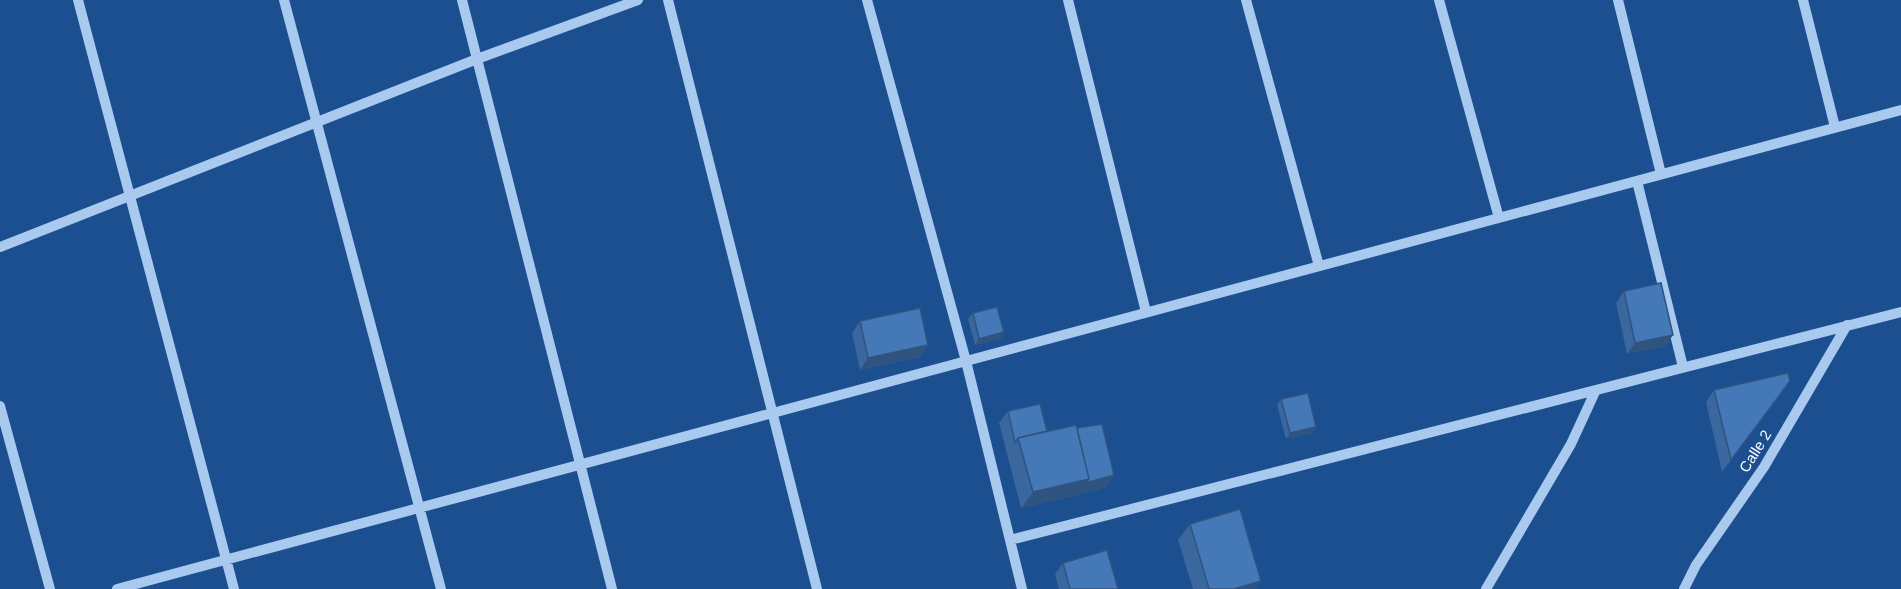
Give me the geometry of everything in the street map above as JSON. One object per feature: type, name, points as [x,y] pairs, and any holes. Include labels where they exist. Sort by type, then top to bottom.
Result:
[{"type":"street","points":[[78,0],[234,589]]},
{"type":"street","points":[[284,0],[441,589]]},
{"type":"street","points":[[462,0],[612,589]]},
{"type":"street","points":[[0,247],[477,59],[639,0]]},
{"type":"street","points":[[668,0],[817,589]]},
{"type":"street","points":[[867,0],[966,361],[1022,589]]},
{"type":"street","points":[[1068,0],[1146,312]]},
{"type":"street","points":[[1246,0],[1319,266]]},
{"type":"street","points":[[1439,0],[1499,218]]},
{"type":"street","points":[[1618,0],[1661,174]]},
{"type":"street","points":[[1803,0],[1835,127]]},
{"type":"street","points":[[117,589],[1901,110]]},
{"type":"street","points":[[1637,181],[1683,367]]},
{"type":"street","points":[[1010,540],[1901,312]]},
{"type":"street","name":"Calle 2","points":[[1684,589],[1696,566],[1764,466],[1847,326]]},
{"type":"street","points":[[1486,589],[1571,444],[1595,392]]},
{"type":"street","points":[[0,406],[50,589]]},
{"type":"building","points":[[1661,283],[1673,335],[1635,343],[1624,291]]},
{"type":"building","points":[[997,307],[1004,332],[979,339],[973,313]]},
{"type":"building","points":[[920,308],[928,345],[868,358],[860,321]]},
{"type":"building","points":[[1788,373],[1790,381],[1731,460],[1714,390]]},
{"type":"building","points":[[1308,393],[1316,427],[1290,433],[1281,399]]},
{"type":"building","points":[[1040,404],[1047,431],[1018,438],[1015,443],[1008,411]]},
{"type":"building","points":[[1102,424],[1114,475],[1086,483],[1089,479],[1077,428]]},
{"type":"building","points":[[1076,425],[1089,479],[1033,492],[1018,438]]},
{"type":"building","points":[[1240,509],[1261,581],[1234,589],[1209,589],[1190,524]]},
{"type":"building","points":[[1107,550],[1118,589],[1070,589],[1063,563]]}]
